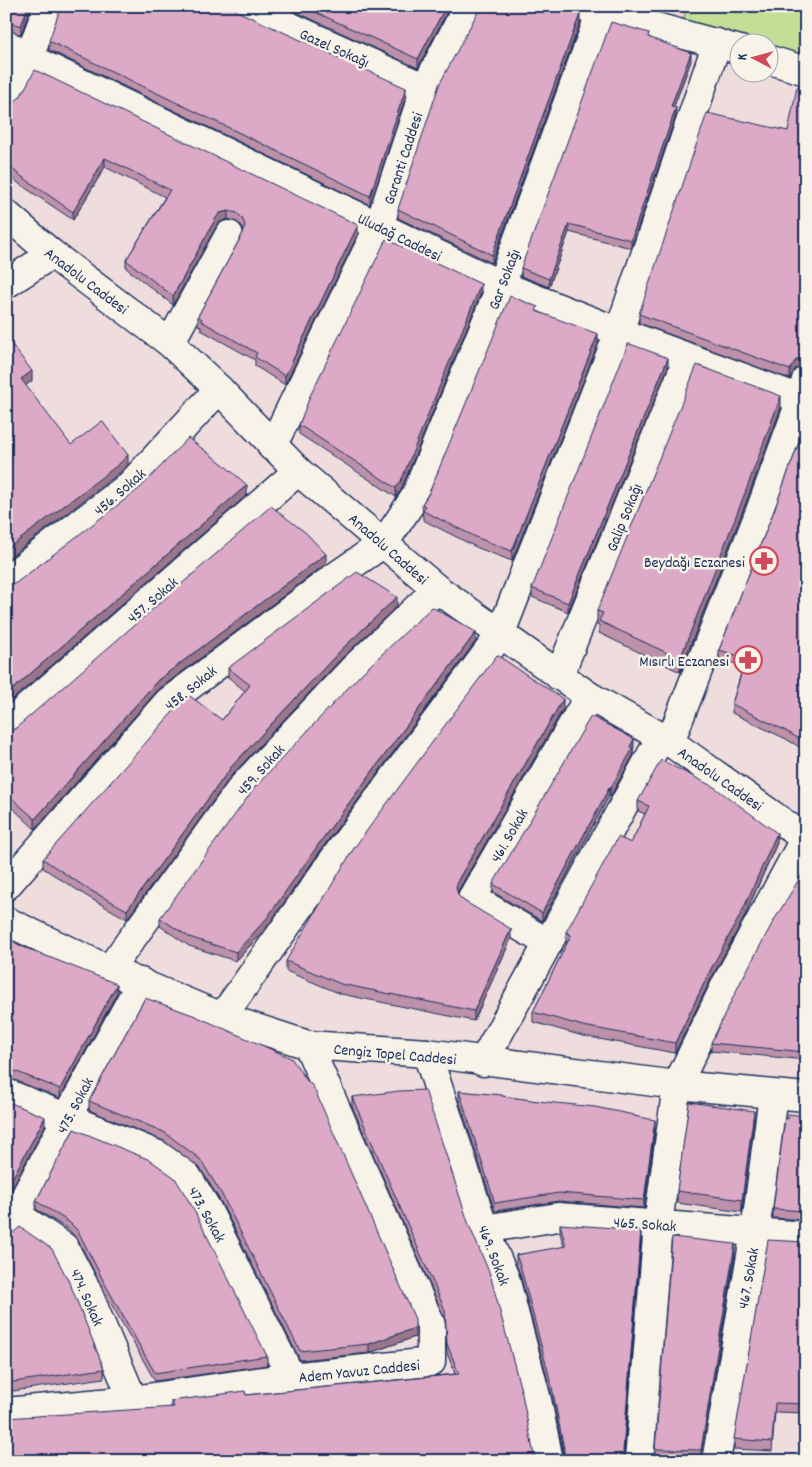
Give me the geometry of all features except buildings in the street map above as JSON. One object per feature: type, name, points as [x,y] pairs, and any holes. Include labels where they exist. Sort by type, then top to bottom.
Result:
[{"type":"street","points":[[6,98],[18,51],[48,6]]},
{"type":"street","name":"Gazel Sokağı","points":[[245,6],[425,88]]},
{"type":"street","name":"Garanti Caddesi","points":[[272,446],[379,226],[425,88],[468,6]]},
{"type":"street","points":[[222,1017],[336,856],[500,635],[728,47],[594,8]]},
{"type":"street","name":"Gar Sokağı","points":[[384,543],[415,496],[502,285],[594,8]]},
{"type":"street","name":"Uludağ Caddesi","points":[[18,51],[502,285],[688,358],[804,394]]},
{"type":"street","points":[[780,63],[806,71]]},
{"type":"street","name":"Anadolu Caddesi","points":[[6,214],[52,254],[170,343],[219,389],[298,472],[437,589],[558,676],[666,740],[805,838]]},
{"type":"street","points":[[170,343],[229,235]]},
{"type":"street","points":[[6,284],[52,254]]},
{"type":"street","name":"Galip Sokağı","points":[[558,676],[688,358]]},
{"type":"street","name":"456. Sokak","points":[[6,580],[130,485],[219,389]]},
{"type":"street","points":[[483,1062],[548,943],[666,740],[760,511],[804,394]]},
{"type":"street","name":"457. Sokak","points":[[6,726],[298,472]]},
{"type":"street","name":"458. Sokak","points":[[6,886],[168,702],[336,576],[384,543]]},
{"type":"street","name":"459. Sokak","points":[[109,970],[243,786],[351,671],[437,589]]},
{"type":"street","name":"461. Sokak","points":[[548,943],[472,898],[589,696]]},
{"type":"street","points":[[639,1461],[658,1224],[677,1085],[726,984],[805,838]]},
{"type":"street","name":"Cengiz Topel Caddesi","points":[[6,921],[109,970],[222,1017],[308,1045],[427,1054],[677,1085],[806,1097]]},
{"type":"street","name":"475. Sokak","points":[[11,1221],[141,982]]},
{"type":"street","name":"Adem Yavuz Caddesi","points":[[6,1412],[133,1400],[291,1377],[431,1362],[431,1324],[308,1045]]},
{"type":"street","name":"469. Sokak","points":[[427,1054],[484,1229],[505,1278],[537,1400],[549,1461]]},
{"type":"street","name":"473. Sokak","points":[[6,1093],[158,1155],[187,1176],[207,1209],[291,1377]]},
{"type":"street","name":"467. Sokak","points":[[716,1461],[755,1232],[773,1095]]},
{"type":"street","name":"465. Sokak","points":[[484,1229],[558,1217],[806,1236]]},
{"type":"street","name":"474. Sokak","points":[[11,1221],[64,1247],[86,1289],[133,1400]]},
{"type":"green space","points":[[687,6],[806,6],[806,59],[780,51],[780,32],[730,32],[730,35],[683,21]]},
{"type":"place","name":"Beydağı Eczanesi","points":[[764,561]]},
{"type":"place","name":"Mısırlı Eczanesi","points":[[748,660]]}]
